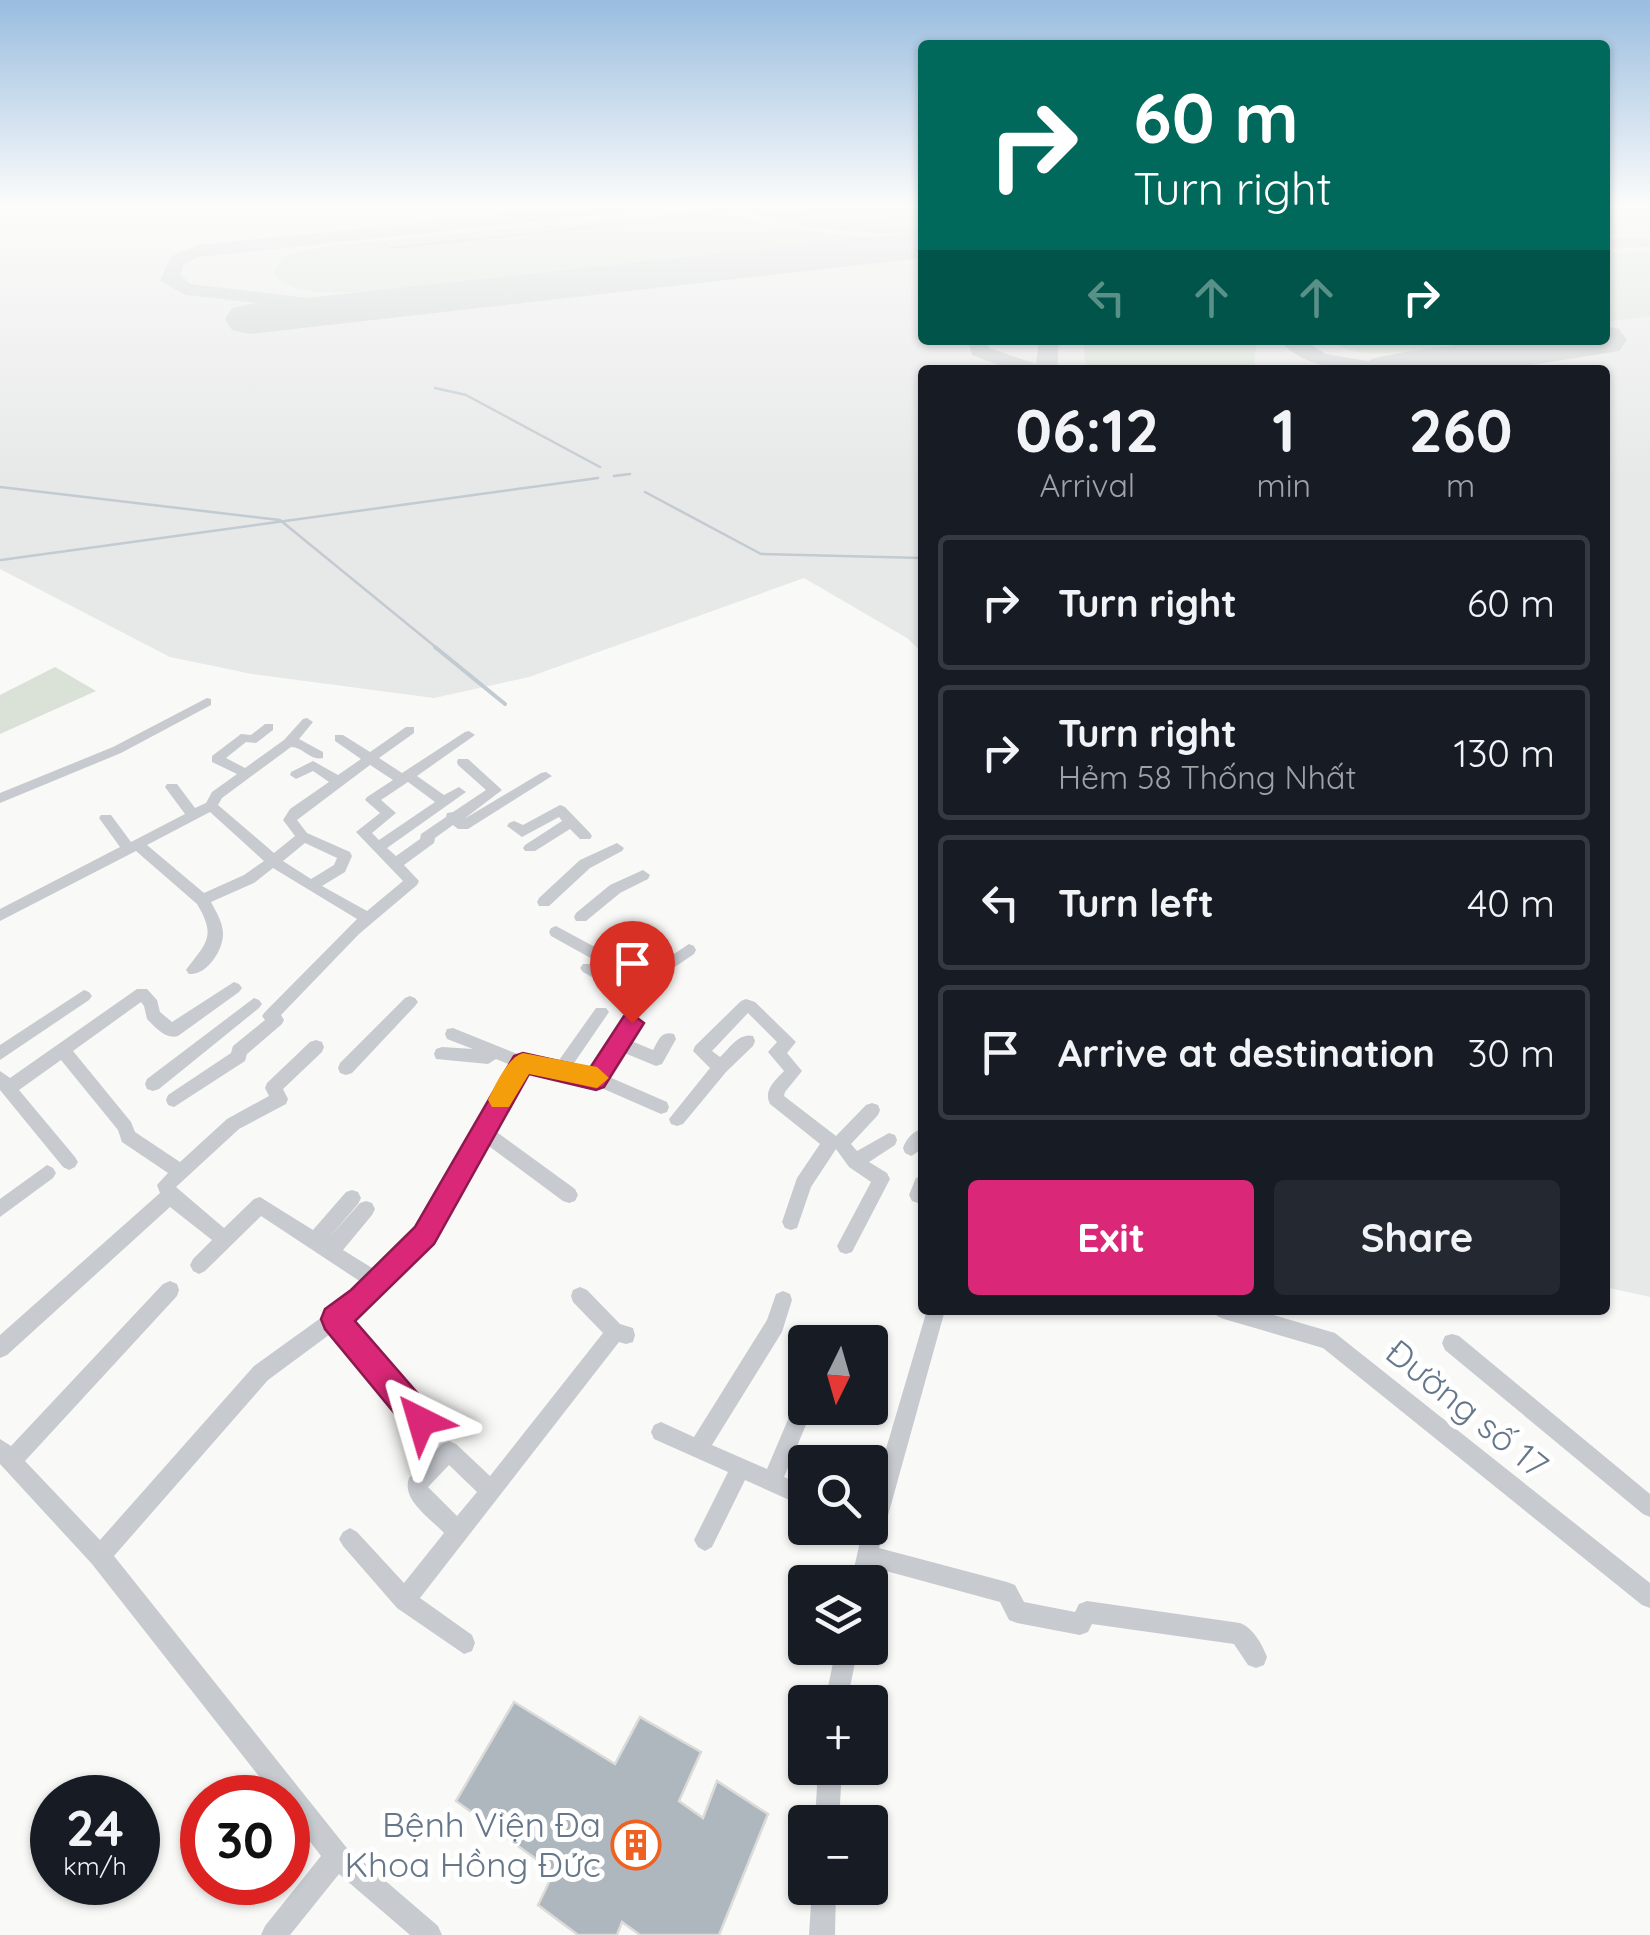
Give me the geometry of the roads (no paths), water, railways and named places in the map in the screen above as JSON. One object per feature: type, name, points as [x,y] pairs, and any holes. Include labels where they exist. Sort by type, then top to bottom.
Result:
[{"type":"street","points":[[0,798],[116,750],[207,702]]},
{"type":"street","points":[[0,916],[211,806],[217,794],[288,743],[307,722]]},
{"type":"street","points":[[247,774],[217,759],[245,737],[252,740],[269,727]]},
{"type":"street","points":[[311,886],[340,868],[345,856],[292,829],[290,820],[294,812],[410,730]]},
{"type":"street","points":[[337,852],[389,812],[372,800],[469,735]]},
{"type":"street","points":[[339,738],[444,801]]},
{"type":"street","points":[[288,743],[300,743],[318,754]]},
{"type":"street","points":[[395,864],[429,840],[426,837],[452,816],[495,790],[463,762]]},
{"type":"street","points":[[296,776],[313,764],[337,781]]},
{"type":"street","points":[[452,816],[462,826],[546,776]]},
{"type":"street","points":[[172,787],[194,815]]},
{"type":"street","points":[[378,847],[458,792]]},
{"type":"street","points":[[211,806],[273,860],[368,919]]},
{"type":"street","points":[[514,826],[522,832],[560,810],[585,836]]},
{"type":"street","points":[[106,818],[132,846],[197,895],[218,924],[218,940],[210,956],[194,970]]},
{"type":"street","points":[[530,848],[570,822]]},
{"type":"street","points":[[174,1100],[239,1056],[238,1051],[368,919],[419,884],[363,832]]},
{"type":"street","points":[[197,895],[249,880],[302,836]]},
{"type":"street","points":[[544,902],[586,864],[617,848]]},
{"type":"street","points":[[581,917],[615,889],[643,875]]},
{"type":"street","points":[[556,932],[629,992],[689,950]]},
{"type":"street","points":[[69,1162],[4,1083],[64,1052],[142,994],[152,1004],[152,1015],[172,1031],[234,988]]},
{"type":"street","points":[[0,1058],[84,996]]},
{"type":"street","points":[[346,1068],[410,1002]]},
{"type":"street","points":[[153,1084],[254,1004]]},
{"type":"street","points":[[720,1067],[700,1051],[748,1005],[788,1042],[776,1052],[794,1071],[777,1090],[776,1099],[831,1142],[803,1184],[791,1222]]},
{"type":"street","points":[[560,1070],[601,1012]]},
{"type":"street","points":[[596,1079],[632,1023]]},
{"type":"street","points":[[454,1034],[523,1063],[596,1079],[662,1107]]},
{"type":"street","points":[[619,1043],[656,1059],[668,1039]]},
{"type":"street","points":[[677,1120],[720,1067],[747,1042]]},
{"type":"street","points":[[225,1240],[170,1196],[166,1185],[234,1124],[280,1099],[273,1088],[316,1047]]},
{"type":"street","points":[[64,1052],[126,1127],[128,1137],[181,1172]]},
{"type":"street","points":[[442,1054],[488,1057],[492,1052]]},
{"type":"street","points":[[100,1556],[262,1373],[335,1319],[424,1236],[523,1063]]},
{"type":"street","points":[[846,1246],[881,1179],[856,1162],[840,1144],[872,1110]]},
{"type":"street","points":[[482,1131],[569,1195]]},
{"type":"street","points":[[856,1162],[889,1140]]},
{"type":"street","points":[[0,1209],[48,1173]]},
{"type":"street","points":[[0,1348],[170,1196]]},
{"type":"street","points":[[322,1247],[359,1204]]},
{"type":"street","points":[[199,1265],[260,1205],[377,1282]]},
{"type":"street","points":[[170,1290],[5,1455],[100,1556],[337,1856],[429,1935]]},
{"type":"street","points":[[405,1600],[620,1334],[580,1296]]},
{"type":"street","points":[[699,1447],[774,1325],[783,1300]]},
{"type":"street","points":[[888,1473],[935,1315]]},
{"type":"street","name":"Đường số 17","points":[[1241,1315],[1328,1340],[1650,1597]]},
{"type":"street","points":[[335,1319],[421,1421]]},
{"type":"street","points":[[1452,1343],[1650,1507]]},
{"type":"street","points":[[772,1482],[796,1425]]},
{"type":"street","points":[[661,1432],[788,1489]]},
{"type":"street","points":[[458,1532],[416,1485],[449,1451],[491,1492]]},
{"type":"street","points":[[704,1540],[741,1467]]},
{"type":"street","points":[[350,1539],[405,1600],[464,1644]]},
{"type":"street","points":[[866,1565],[870,1545]]},
{"type":"street","points":[[868,1556],[1007,1593],[1017,1612],[1080,1624],[1087,1612],[1240,1634],[1256,1657]]},
{"type":"street","points":[[274,1935],[337,1856]]},
{"type":"street","points":[[822,1935],[823,1905]]},
{"type":"waterway","points":[[435,388],[466,395],[600,467]]},
{"type":"waterway","points":[[614,476],[630,474]]},
{"type":"waterway","points":[[282,521],[598,478]]},
{"type":"waterway","points":[[0,487],[282,521]]},
{"type":"waterway","points":[[645,492],[761,554],[918,558]]},
{"type":"waterway","points":[[1,560],[282,521]]},
{"type":"waterway","points":[[282,521],[438,649]]},
{"type":"waterway","points":[[435,647],[505,704]]},
{"type":"place","name":"Bệnh Viện Đa Khoa Hồng Đức","points":[[636,1845]]}]
